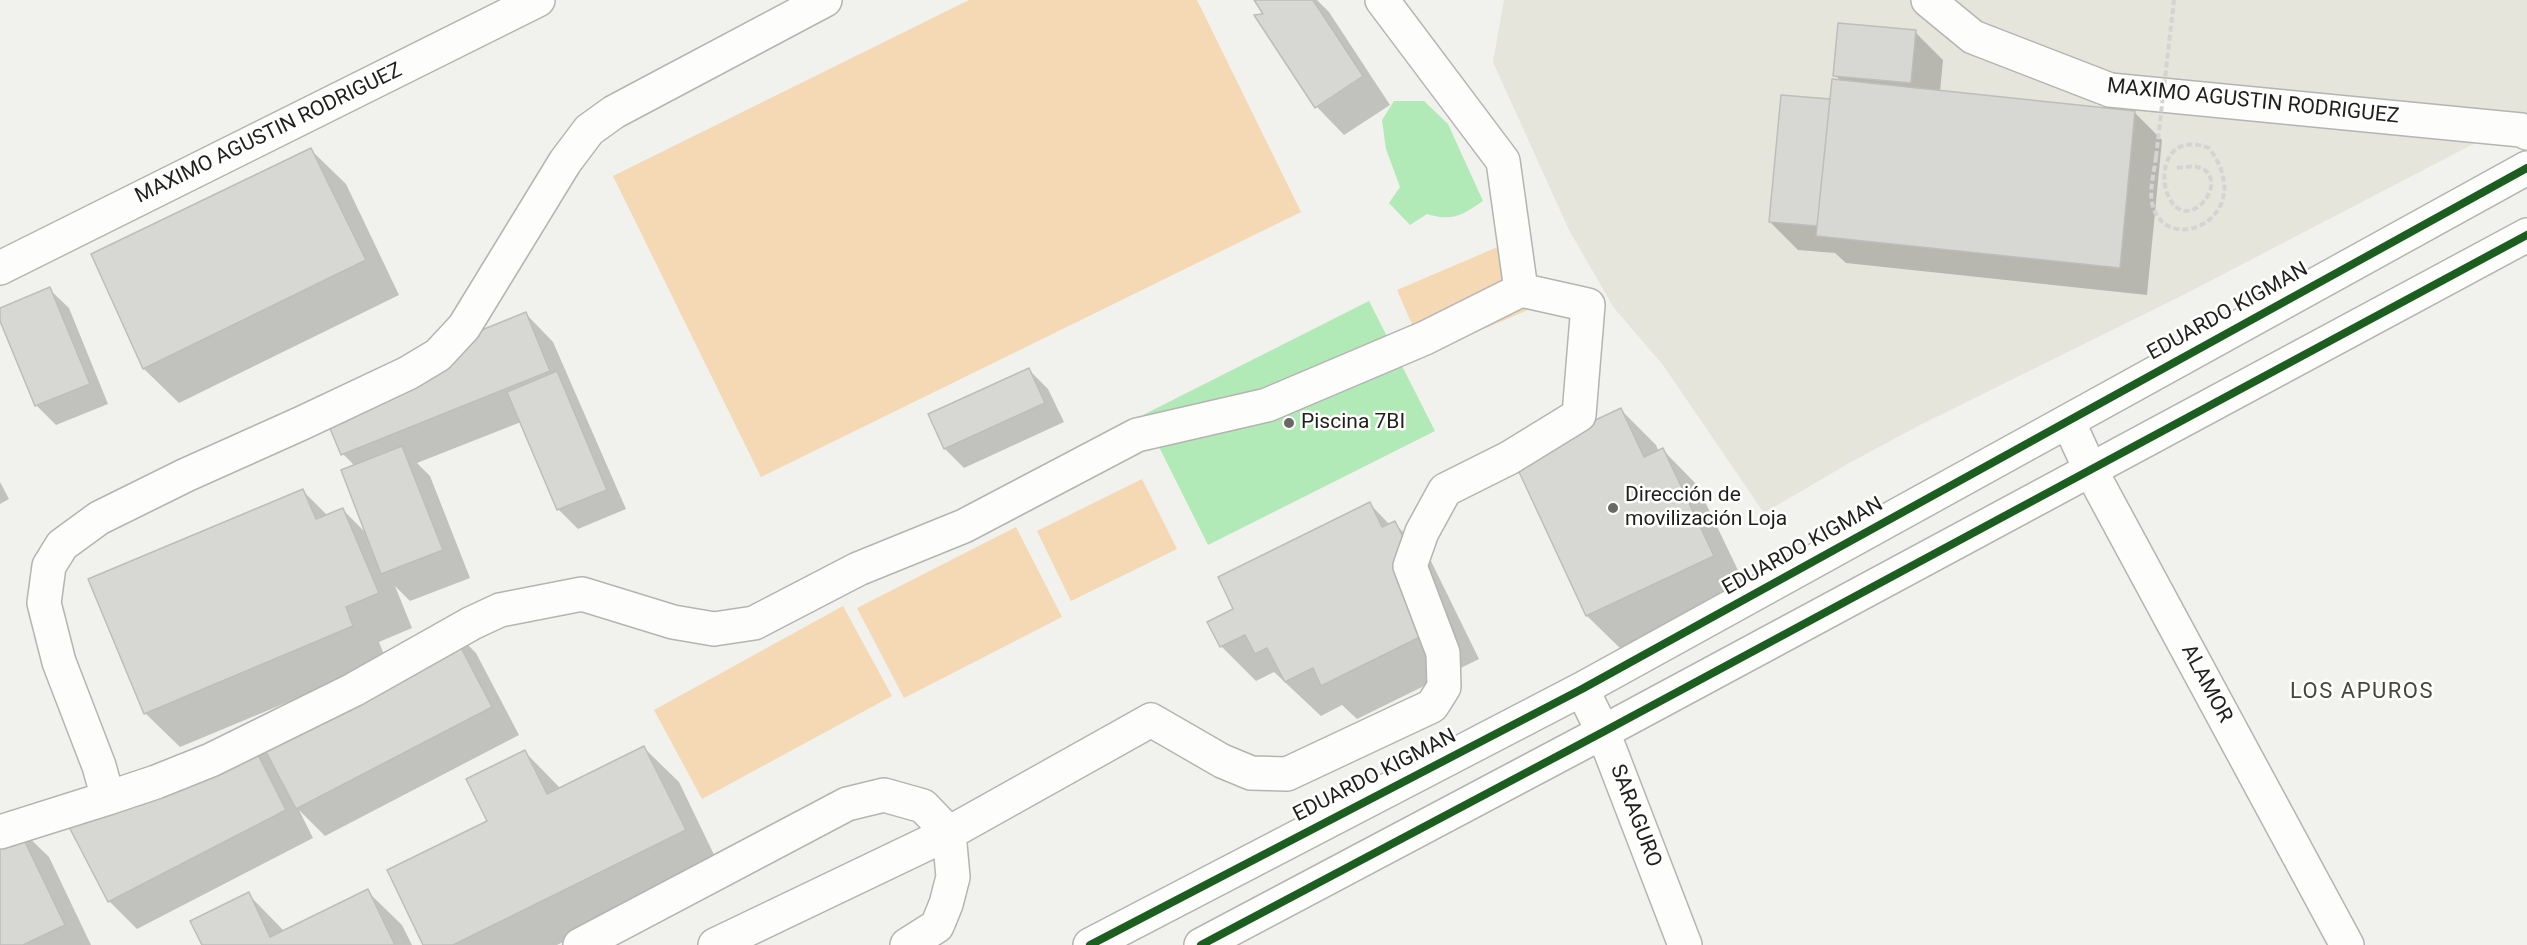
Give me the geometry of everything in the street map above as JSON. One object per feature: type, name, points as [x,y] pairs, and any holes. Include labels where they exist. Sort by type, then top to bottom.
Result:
[{"type":"street","name":"MAXIMO AGUSTIN RODRIGUEZ","points":[[0,268],[538,0]]},
{"type":"street","points":[[108,798],[99,766],[59,662],[44,603],[49,566],[62,544],[99,518],[186,475],[408,373],[438,354],[464,327],[565,162],[590,130],[614,112],[825,0]]},
{"type":"street","points":[[1382,0],[1503,161],[1521,290]]},
{"type":"street","name":"MAXIMO AGUSTIN RODRIGUEZ","points":[[1928,0],[1973,38],[2110,90],[2521,130],[2527,133]]},
{"type":"street","name":"EDUARDO KIGMAN","points":[[1090,945],[1582,689],[2527,168]]},
{"type":"street","points":[[1201,945],[1603,732],[2527,235]]},
{"type":"street","points":[[0,832],[156,782],[211,760],[353,690],[472,623],[500,610],[582,594],[673,622],[714,628],[754,623],[858,569],[964,526],[1137,435],[1268,405],[1425,338],[1521,290],[1588,305],[1579,415],[1509,458],[1445,490],[1422,532],[1410,566],[1443,653],[1444,687],[1432,706],[1287,774],[1251,773],[1222,761],[1151,720],[949,833],[715,945]]},
{"type":"street","name":"ALAMOR","points":[[2068,421],[2090,469],[2347,945]]},
{"type":"street","name":"SARAGURO","points":[[1582,689],[1603,732],[1685,945]]},
{"type":"street","points":[[580,945],[847,804],[884,795],[923,806],[949,833],[953,877],[942,915],[937,926],[907,945]]},
{"type":"path","points":[[2174,0],[2151,193],[2155,212],[2164,223],[2186,230],[2199,227],[2212,219],[2222,205],[2224,187],[2222,171],[2209,148],[2196,143],[2183,145],[2174,152],[2167,161],[2164,184],[2172,201],[2183,210],[2192,210],[2207,198],[2211,187],[2210,179],[2207,171],[2200,168],[2176,168]]},
{"type":"shaded area","points":[[969,0],[1197,0],[1301,212],[761,477],[613,176]]},
{"type":"shaded area","points":[[1504,0],[2527,0],[2527,116],[2187,293],[1918,426],[1764,513],[1663,365],[1614,308],[1569,230],[1493,62]]},
{"type":"shaded area","points":[[1394,101],[1424,101],[1448,124],[1483,201],[1457,216],[1444,217],[1427,214],[1410,225],[1389,203],[1400,187],[1386,149],[1382,120]]},
{"type":"shaded area","points":[[1514,240],[1542,304],[1425,354],[1397,290]]},
{"type":"shaded area","name":"Piscina 7BI","points":[[1369,301],[1435,431],[1208,545],[1143,415]]},
{"type":"shaded area","points":[[1142,479],[1177,549],[1071,601],[1037,531]]},
{"type":"shaded area","points":[[1016,527],[1062,617],[904,698],[857,608]]},
{"type":"shaded area","points":[[843,606],[892,696],[702,799],[654,710]]},
{"type":"building","points":[[1254,0],[1313,0],[1363,76],[1315,108],[1254,15],[1263,14]]},
{"type":"building","points":[[1838,23],[1916,30],[1911,83],[1833,76]]},
{"type":"building","points":[[1832,79],[2135,111],[2120,268],[1816,236]]},
{"type":"building","points":[[1781,95],[1830,99],[1817,226],[1769,222]]},
{"type":"building","points":[[311,148],[366,260],[143,369],[91,254]]},
{"type":"building","points":[[50,287],[90,384],[35,406],[0,321],[0,308]]},
{"type":"building","points":[[526,312],[550,371],[341,455],[317,397]]},
{"type":"building","points":[[1029,368],[1045,403],[944,449],[928,414]]},
{"type":"building","points":[[557,371],[607,490],[557,510],[507,392]]},
{"type":"building","name":"Dirección de movilización Loja","points":[[1621,408],[1644,457],[1663,448],[1714,556],[1586,616],[1513,459]]},
{"type":"building","points":[[402,446],[443,550],[381,574],[341,470]]},
{"type":"building","points":[[303,489],[316,519],[343,508],[379,593],[346,607],[353,626],[144,714],[88,579]]},
{"type":"building","points":[[1370,502],[1382,527],[1395,521],[1446,624],[1321,686],[1313,668],[1285,682],[1267,648],[1255,654],[1245,635],[1220,647],[1207,622],[1233,609],[1218,577]]},
{"type":"building","points":[[448,623],[492,707],[296,809],[252,725]]},
{"type":"building","points":[[246,731],[286,810],[108,902],[67,823]]},
{"type":"building","points":[[644,746],[686,830],[453,945],[423,945],[387,870],[487,821],[466,779],[525,750],[547,794]]},
{"type":"building","points":[[15,821],[65,925],[23,945],[0,945],[0,828]]},
{"type":"building","points":[[368,889],[395,945],[202,945],[190,921],[249,892],[270,937]]},
{"type":"cycle path","points":[[1090,945],[1582,689],[2527,168]]},
{"type":"cycle path","points":[[1201,945],[1603,732],[2527,235]]},
{"type":"place","name":"Piscina 7BI","points":[[1289,423]]},
{"type":"place","name":"Dirección de movilización Loja","points":[[1613,508]]},
{"type":"district","name":"LOS APUROS","points":[[2362,692]]}]
